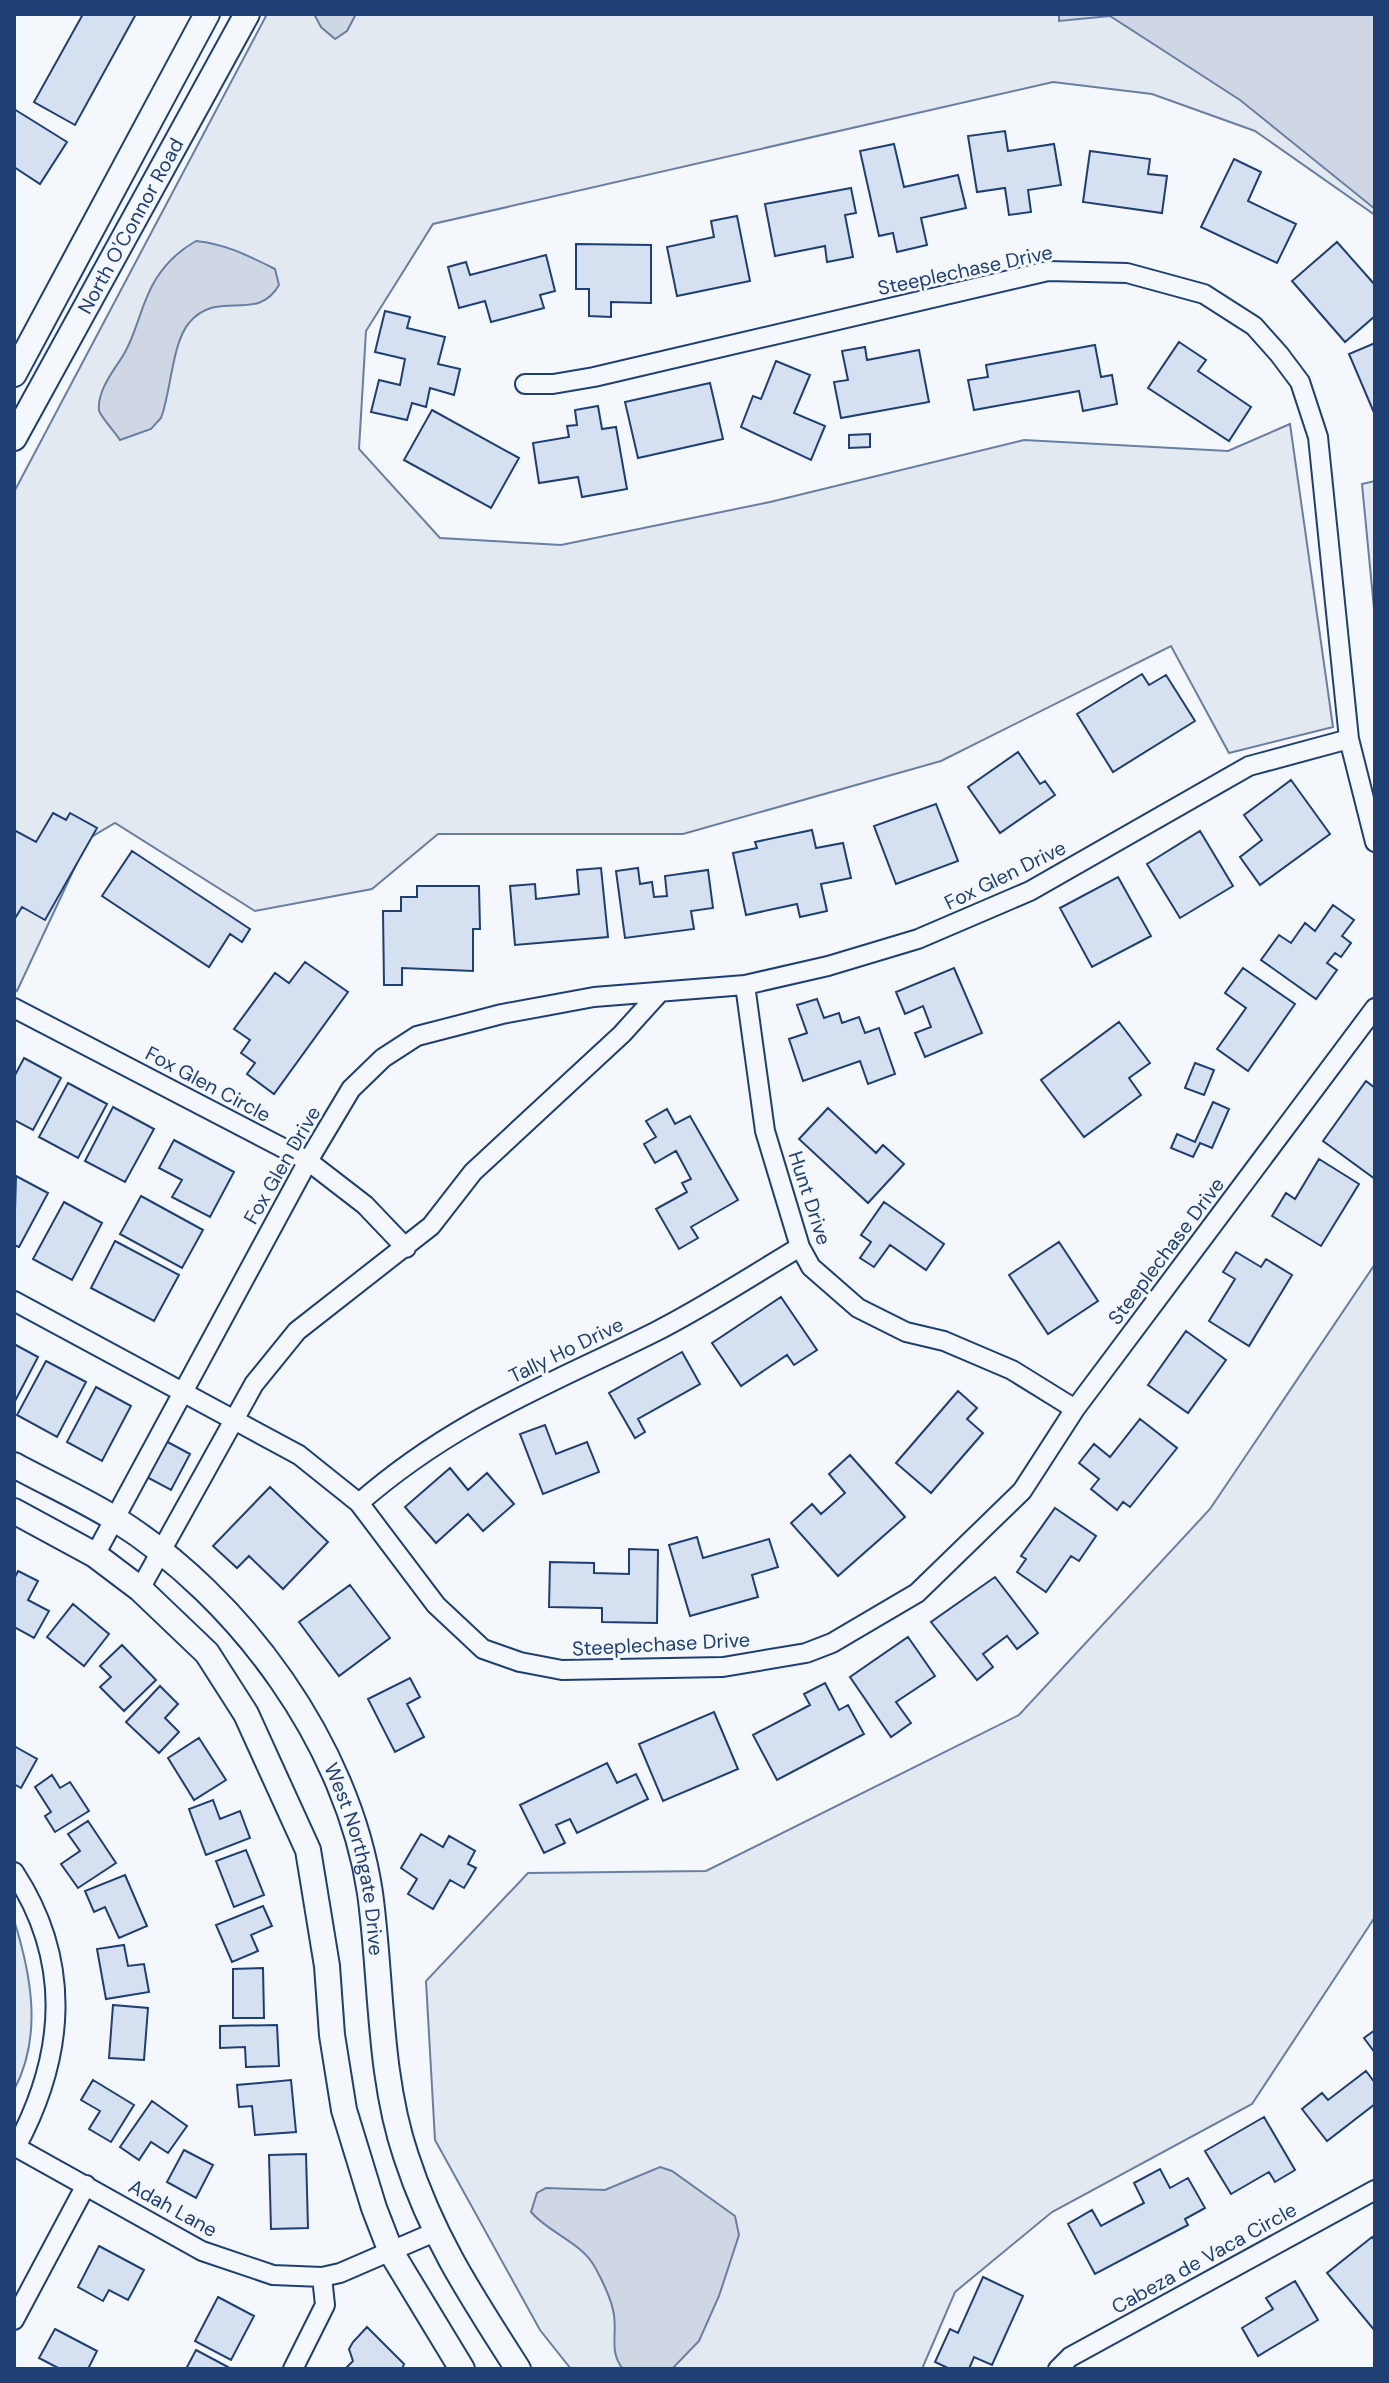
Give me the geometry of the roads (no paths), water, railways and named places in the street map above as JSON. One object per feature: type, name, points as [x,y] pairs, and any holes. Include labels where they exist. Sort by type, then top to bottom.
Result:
[{"type":"main road","name":"North O'Connor Road","points":[[14,374],[207,14]]},
{"type":"main road","name":"North O'Connor Road","points":[[14,438],[247,14]]},
{"type":"main road","name":"West Northgate Drive","points":[[14,1465],[115,1519],[203,1587],[257,1650],[327,1758],[357,1833],[369,1890],[394,2109],[405,2155],[450,2263],[518,2369]]},
{"type":"main road","name":"West Northgate Drive","points":[[14,1511],[95,1555],[140,1589],[207,1653],[246,1714],[308,1850],[325,1952],[332,2035],[344,2110],[391,2252],[462,2369]]},
{"type":"street","name":"Steeplechase Drive","points":[[525,384],[553,384],[594,377],[1048,271],[1127,273],[1204,294],[1254,326],[1279,354],[1300,382],[1318,437],[1349,739],[1375,842]]},
{"type":"street","name":"Fox Glen Drive","points":[[95,1555],[308,1161],[351,1089],[383,1058],[417,1036],[524,1009],[594,997],[745,985],[828,966],[903,944],[992,909],[1249,766],[1349,739]]},
{"type":"street","name":"Hunt Drive","points":[[745,985],[765,1131],[800,1247],[811,1267],[858,1308],[906,1332],[944,1341],[1012,1370],[1075,1409]]},
{"type":"street","points":[[140,1589],[254,1384],[297,1331],[431,1226],[473,1172],[622,1034],[660,992]]},
{"type":"street","name":"Fox Glen Circle","points":[[14,1008],[308,1161],[365,1205],[406,1248]]},
{"type":"street","name":"Steeplechase Drive","points":[[183,1390],[299,1455],[359,1503],[436,1605],[483,1649],[520,1662],[562,1670],[723,1667],[806,1653],[832,1643],[917,1593],[1022,1491],[1041,1467],[1075,1409],[1375,1008]]},
{"type":"street","name":"Tally Ho Drive","points":[[359,1503],[401,1466],[463,1426],[655,1332],[800,1247]]},
{"type":"street","points":[[14,1301],[183,1390]]},
{"type":"street","points":[[14,1872],[48,1943],[56,2018],[46,2081],[37,2107],[15,2147]]},
{"type":"street","name":"Adah Lane","points":[[15,2147],[202,2251],[262,2273],[322,2277]]},
{"type":"street","points":[[14,2320],[86,2185]]},
{"type":"street","name":"Cabeza de Vaca Circle","points":[[1058,2369],[1070,2357],[1375,2190]]},
{"type":"street","points":[[293,2369],[325,2305],[322,2277],[435,2232]]}]
